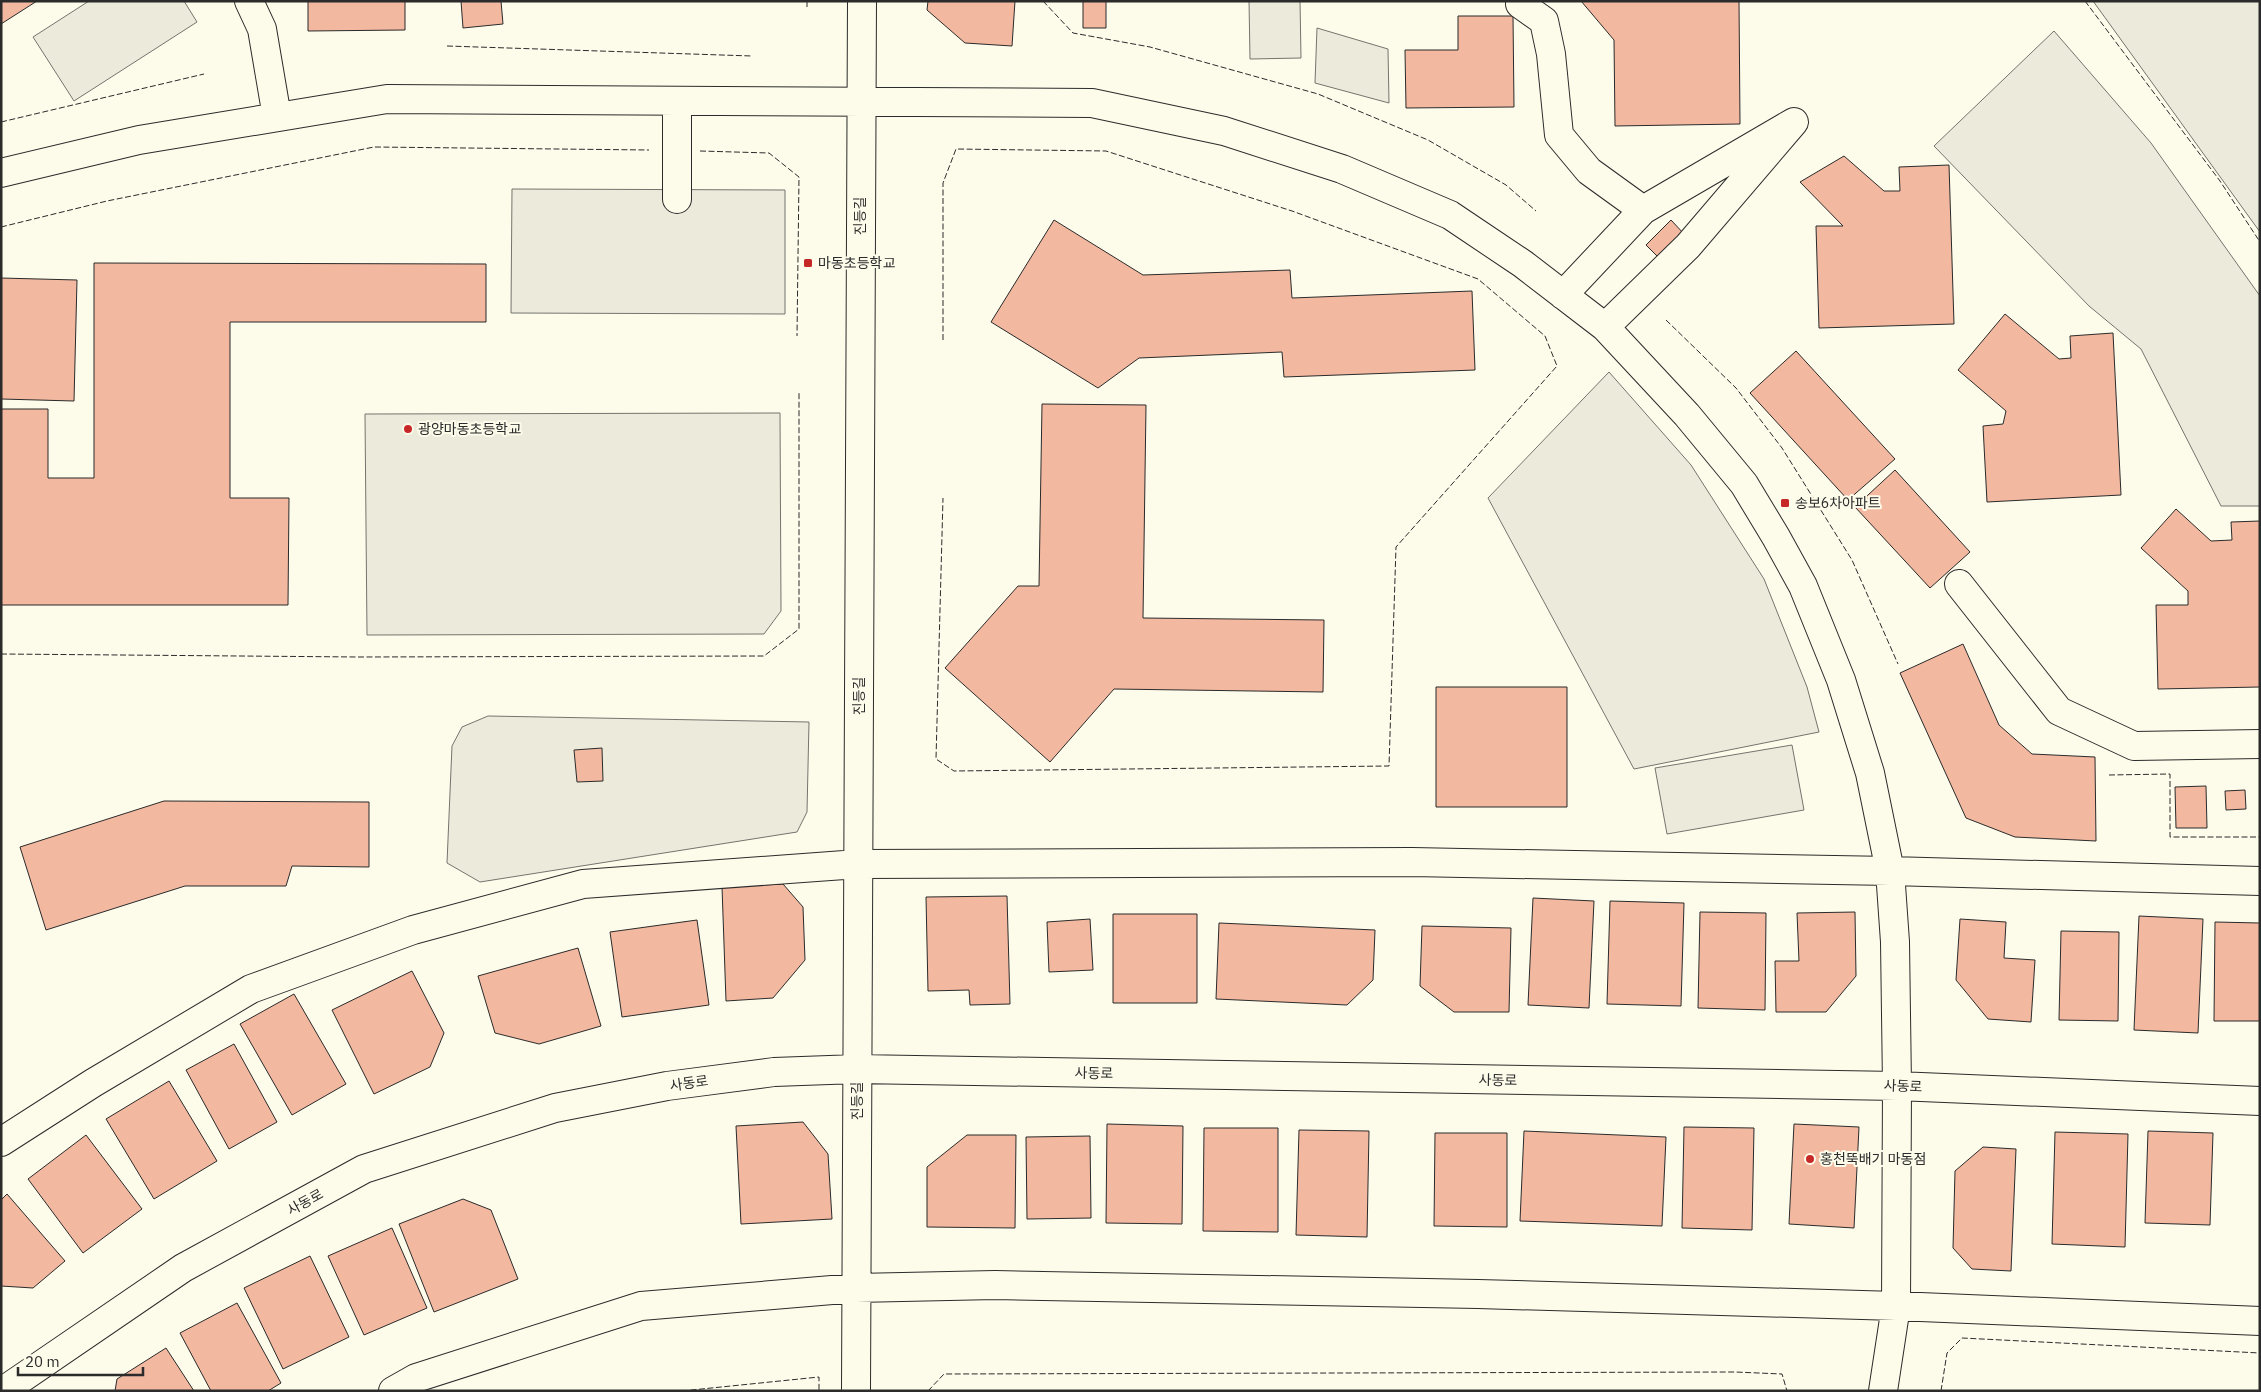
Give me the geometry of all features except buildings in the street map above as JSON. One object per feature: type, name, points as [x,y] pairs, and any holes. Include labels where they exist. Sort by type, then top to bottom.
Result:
[{"type":"street","points":[[249,1],[262,29],[277,117]]},
{"type":"street","name":"진등길","points":[[856,1391],[862,1]]},
{"type":"street","points":[[1520,4],[1544,22],[1551,54],[1559,135],[1588,171],[1644,210]]},
{"type":"street","points":[[1,173],[140,140],[387,99],[1092,104],[1224,131],[1342,170],[1450,215],[1523,264],[1605,327],[1687,415],[1744,484],[1802,586],[1841,680],[1867,763],[1890,871],[1895,942],[1898,1086],[1896,1306],[1883,1391]]},
{"type":"street","points":[[677,101],[677,199]]},
{"type":"street","points":[[1563,295],[1644,210],[1794,122],[1688,246],[1605,327]]},
{"type":"street","points":[[1959,584],[2059,712],[2134,746],[2260,744]]},
{"type":"street","points":[[1,1142],[93,1082],[251,989],[414,930],[583,884],[858,864],[1412,862],[1890,871],[2260,881]]},
{"type":"street","name":"사동로","points":[[4,1389],[183,1268],[364,1169],[555,1108],[668,1086],[774,1072],[857,1069],[1898,1086],[2260,1101]]},
{"type":"street","points":[[393,1391],[416,1378],[641,1306],[856,1288],[1005,1285],[1478,1294],[1896,1306],[2260,1321]]},
{"type":"shaded area","points":[[89,1],[184,1],[197,22],[74,101],[33,37]]},
{"type":"shaded area","points":[[1249,1],[1300,1],[1301,58],[1250,59]]},
{"type":"shaded area","points":[[2093,1],[2260,1],[2260,232]]},
{"type":"shaded area","points":[[1317,28],[1388,49],[1389,103],[1315,83]]},
{"type":"shaded area","points":[[2054,31],[2151,143],[2260,296],[2260,506],[2221,506],[2141,349],[2089,306],[1934,146]]},
{"type":"shaded area","points":[[512,189],[785,190],[785,314],[511,313]]},
{"type":"shaded area","points":[[1609,372],[1691,465],[1764,579],[1807,687],[1819,732],[1634,769],[1488,498]]},
{"type":"shaded area","points":[[780,413],[781,611],[764,634],[367,635],[365,414]]},
{"type":"shaded area","points":[[488,716],[809,722],[807,812],[797,832],[480,882],[447,863],[452,746],[462,727]]},
{"type":"shaded area","points":[[1792,745],[1804,810],[1667,834],[1655,768]]},
{"type":"fence","points":[[807,1],[807,7]]},
{"type":"fence","points":[[1043,1],[1073,33],[1150,47],[1318,94],[1428,140],[1506,185],[1536,211]]},
{"type":"fence","points":[[2085,1],[2220,181],[2260,242]]},
{"type":"fence","points":[[447,46],[752,56]]},
{"type":"fence","points":[[1,122],[204,74]]},
{"type":"fence","points":[[1,227],[107,201],[374,147],[649,150]]},
{"type":"fence","points":[[943,340],[943,183],[956,149],[1106,151],[1292,211],[1478,279],[1545,336],[1557,366],[1396,547],[1389,766],[954,771],[936,759],[943,498]]},
{"type":"fence","points":[[700,151],[769,153],[799,177],[797,336]]},
{"type":"fence","points":[[1666,320],[1736,388],[1782,448],[1852,560],[1898,664]]},
{"type":"fence","points":[[1,654],[359,657],[764,656],[799,629],[799,391]]},
{"type":"fence","points":[[2109,775],[2170,774],[2170,837],[2260,837]]},
{"type":"fence","points":[[1941,1391],[1947,1353],[1962,1338],[2260,1353]]},
{"type":"fence","points":[[928,1391],[944,1374],[1735,1372],[1782,1374],[1787,1391]]},
{"type":"fence","points":[[682,1391],[819,1377],[819,1391]]},
{"type":"place","name":"마동초등학교","points":[[808,263]]},
{"type":"place","name":"광양마동초등학교","points":[[408,429]]},
{"type":"place","name":"송보6차아파트","points":[[1785,503]]},
{"type":"place","name":"홍천뚝배기 마동점","points":[[1810,1159]]}]
